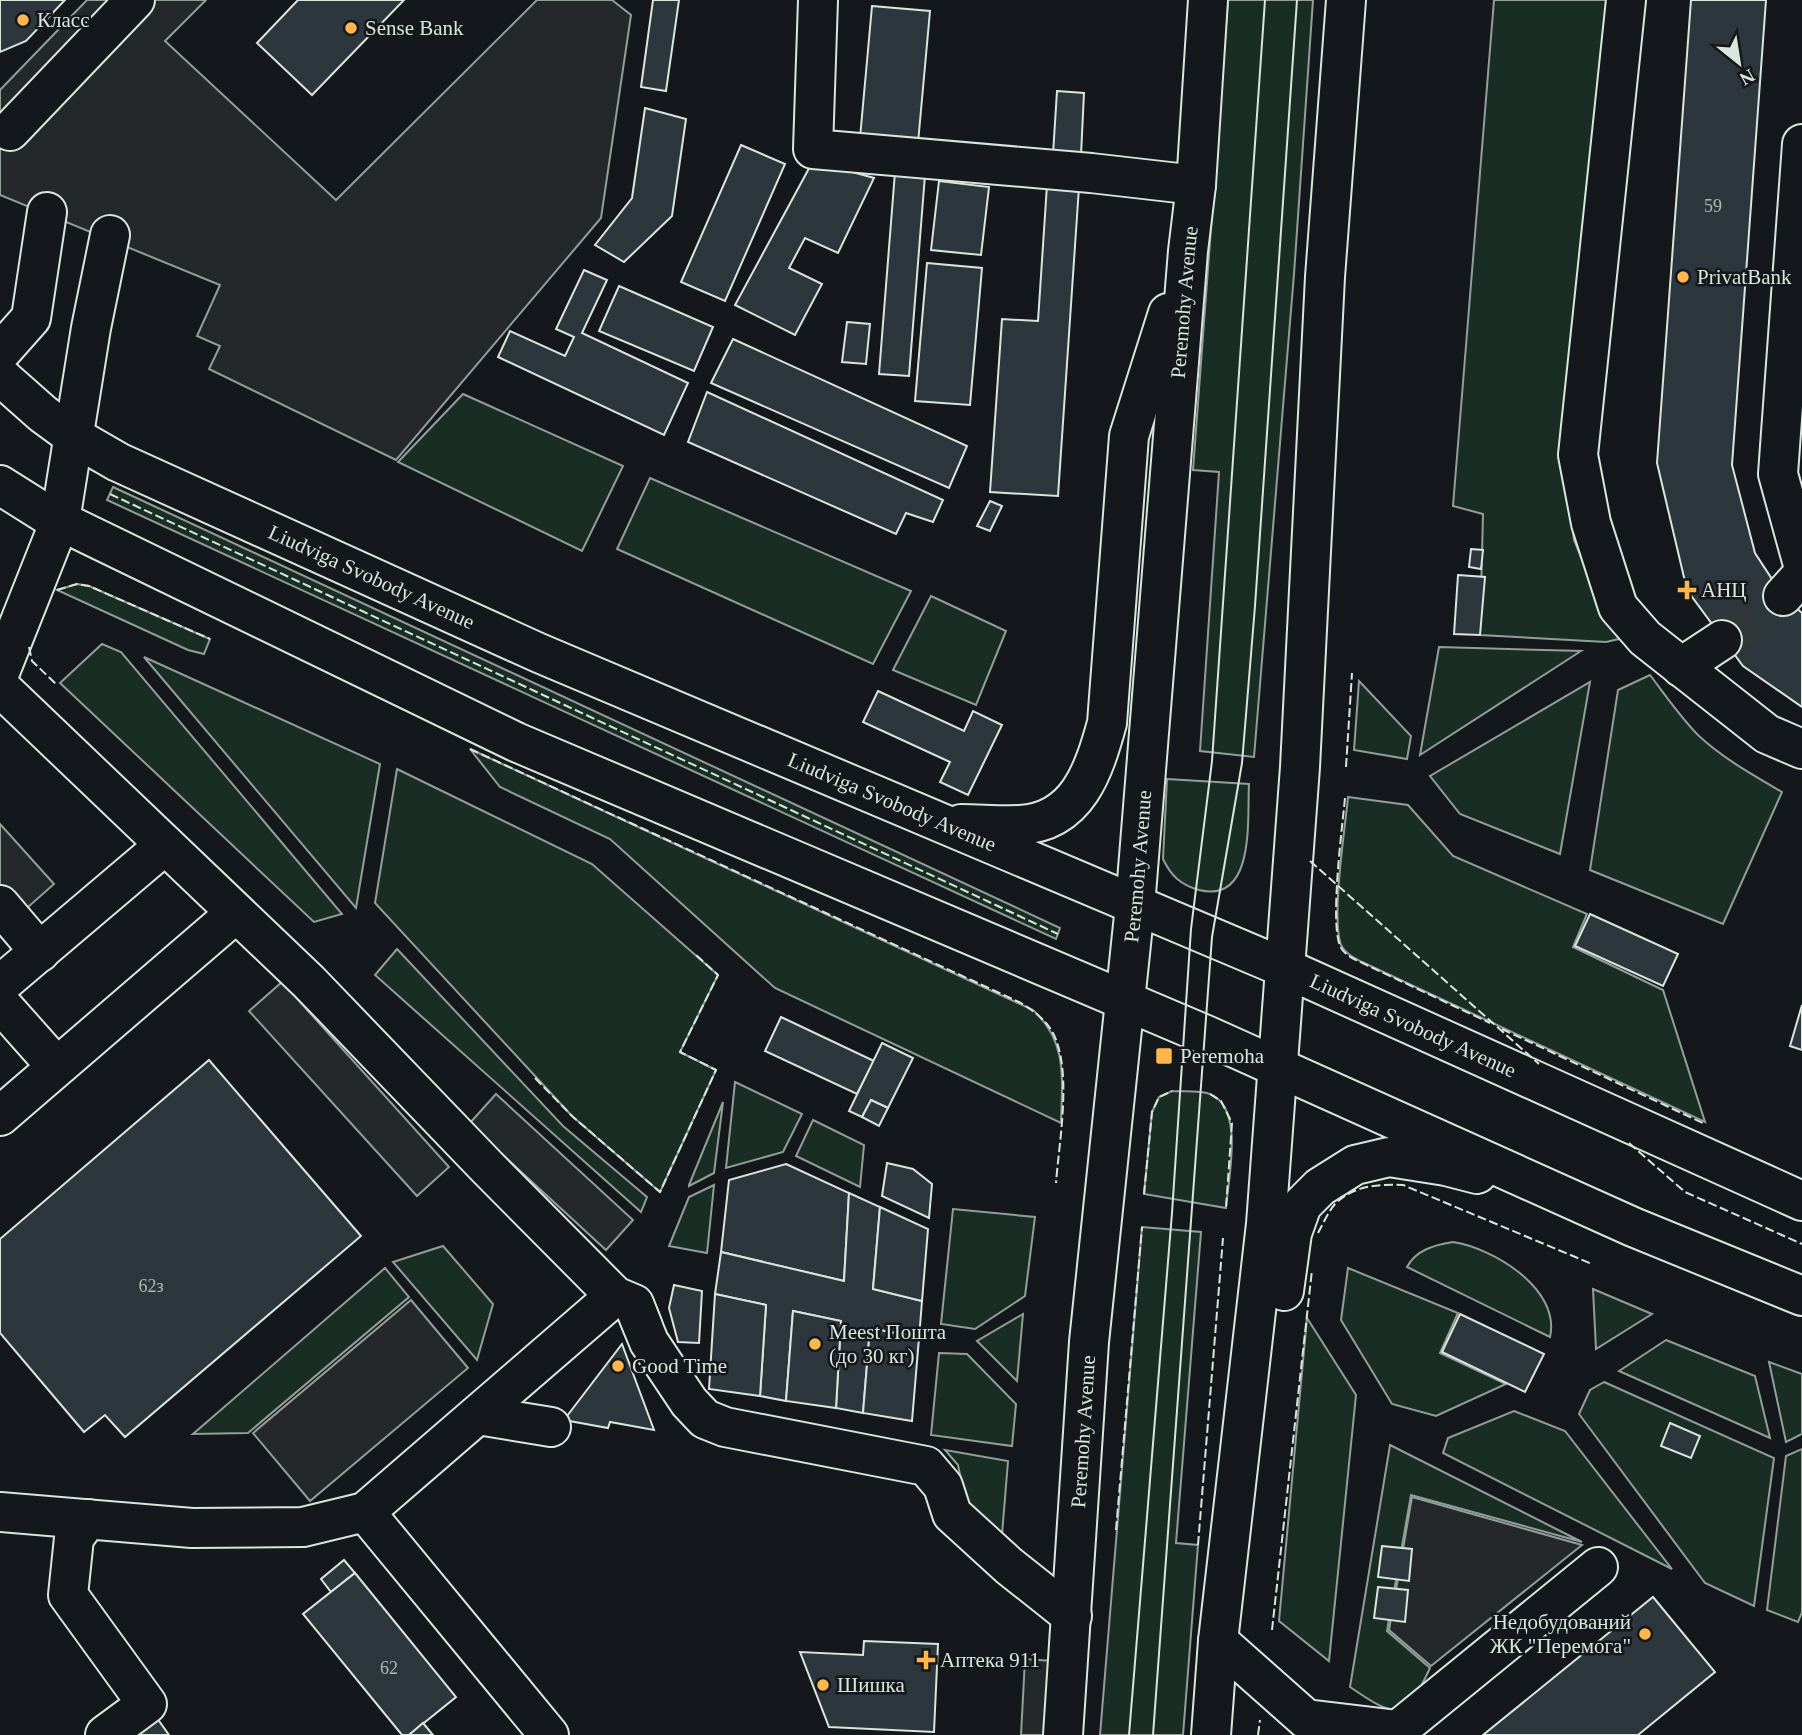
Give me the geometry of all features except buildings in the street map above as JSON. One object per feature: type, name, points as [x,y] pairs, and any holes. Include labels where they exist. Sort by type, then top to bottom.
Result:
[{"type":"main road","points":[[10,131],[135,0]]},
{"type":"main road","points":[[818,0],[813,149],[1078,174],[1091,173],[1196,185]]},
{"type":"main road","name":"Peremohy Avenue","points":[[1063,1735],[1089,1342],[1135,906],[1188,251],[1196,185],[1208,0]]},
{"type":"main road","points":[[1211,1735],[1218,1641],[1266,1224],[1300,767],[1325,277],[1346,0]]},
{"type":"main road","points":[[1626,0],[1578,455],[1591,523],[1618,607],[1645,638],[1767,734],[1802,749]]},
{"type":"main road","points":[[1802,144],[1777,474],[1802,561]]},
{"type":"main road","points":[[0,353],[31,318],[47,212]]},
{"type":"main road","points":[[0,672],[60,521],[91,328],[110,235]]},
{"type":"main road","points":[[941,823],[1022,825],[1047,820],[1070,805],[1097,761],[1107,723],[1129,436],[1188,251]]},
{"type":"main road","name":"Liudviga Svobody Avenue","points":[[0,376],[73,436],[118,462],[539,653],[1285,968],[1802,1200]]},
{"type":"main road","points":[[0,485],[60,521],[516,742],[1276,1065],[1633,1227],[1802,1296]]},
{"type":"main road","points":[[1681,667],[1722,640]]},
{"type":"main road","points":[[0,687],[309,982],[615,1296],[634,1304],[649,1342],[689,1402],[705,1419],[725,1427],[926,1466],[943,1486],[952,1514],[1009,1566],[1072,1616]]},
{"type":"main road","points":[[0,985],[165,845]]},
{"type":"main road","points":[[0,905],[40,952]]},
{"type":"main road","points":[[0,1116],[236,913]]},
{"type":"main road","points":[[0,1003],[56,1066]]},
{"type":"main road","points":[[1218,1641],[1247,1605],[1287,1260],[1292,1233],[1302,1205],[1320,1187],[1355,1165],[1389,1157],[1446,1166],[1571,1199]]},
{"type":"main road","points":[[0,1512],[191,1528],[303,1527],[365,1513],[615,1296]]},
{"type":"main road","points":[[478,1415],[551,1427]]},
{"type":"main road","points":[[365,1513],[550,1735]]},
{"type":"main road","points":[[88,1519],[74,1538],[68,1595],[147,1704],[105,1735]]},
{"type":"main road","points":[[1218,1641],[1306,1720],[1400,1732],[1598,1567]]},
{"type":"green space","points":[[1228,0],[1313,0],[1294,274],[1254,757],[1200,751],[1219,472],[1193,470]]},
{"type":"green space","points":[[1494,0],[1614,0],[1569,500],[1574,540],[1602,608],[1623,638],[1606,642],[1480,635],[1483,514],[1453,506]]},
{"type":"green space","points":[[463,394],[623,466],[582,551],[398,462]]},
{"type":"green space","points":[[650,478],[911,591],[873,664],[617,549]]},
{"type":"green space","points":[[113,487],[1060,928],[1056,939],[107,500]]},
{"type":"green space","points":[[77,584],[89,586],[210,639],[204,654],[188,650],[57,590]]},
{"type":"green space","points":[[931,596],[1006,631],[976,705],[893,670]]},
{"type":"green space","points":[[102,644],[121,652],[342,914],[314,922],[60,683]]},
{"type":"green space","points":[[1439,647],[1581,651],[1420,755]]},
{"type":"green space","points":[[144,657],[380,764],[356,908]]},
{"type":"green space","points":[[1650,675],[1699,736],[1729,759],[1782,792],[1723,924],[1590,870],[1618,690]]},
{"type":"green space","points":[[1359,681],[1411,736],[1407,759],[1354,750]]},
{"type":"green space","points":[[1590,682],[1560,854],[1460,814],[1430,776]]},
{"type":"green space","points":[[470,749],[1033,1010],[1044,1022],[1058,1048],[1062,1076],[1061,1123],[775,988],[610,839],[500,787]]},
{"type":"green space","points":[[397,769],[592,864],[718,975],[680,1052],[716,1070],[660,1192],[572,1116],[375,903]]},
{"type":"green space","points":[[1167,779],[1249,784],[1245,855],[1231,884],[1217,891],[1199,890],[1182,882],[1166,865],[1163,859]]},
{"type":"green space","points":[[1348,797],[1408,805],[1453,856],[1587,914],[1573,947],[1663,990],[1705,1122],[1362,962],[1348,953],[1341,945],[1337,915]]},
{"type":"green space","points":[[397,949],[563,1126],[647,1197],[641,1212],[375,975]]},
{"type":"green space","points":[[735,1082],[802,1114],[783,1152],[726,1168]]},
{"type":"green space","points":[[1172,1091],[1210,1094],[1221,1102],[1228,1114],[1232,1145],[1226,1208],[1144,1194],[1152,1112],[1159,1097]]},
{"type":"green space","points":[[723,1102],[714,1173],[689,1186],[689,1185]]},
{"type":"green space","points":[[813,1120],[864,1145],[860,1187],[796,1156]]},
{"type":"green space","points":[[714,1185],[707,1253],[669,1246],[689,1197]]},
{"type":"green space","points":[[953,1209],[1035,1217],[1025,1296],[975,1329],[941,1324]]},
{"type":"green space","points":[[1142,1227],[1201,1232],[1176,1543],[1198,1545],[1183,1735],[1100,1735]]},
{"type":"green space","points":[[1453,1242],[1487,1253],[1504,1262],[1535,1287],[1551,1319],[1550,1337],[1407,1267],[1415,1256],[1426,1249]]},
{"type":"green space","points":[[443,1246],[493,1304],[477,1360],[393,1262]]},
{"type":"green space","points":[[385,1268],[409,1297],[248,1433],[193,1434]]},
{"type":"green space","points":[[1348,1268],[1458,1313],[1440,1353],[1506,1384],[1436,1416],[1392,1404],[1341,1320]]},
{"type":"green space","points":[[1593,1289],[1652,1314],[1596,1349]]},
{"type":"green space","points":[[1023,1314],[1017,1381],[977,1341]]},
{"type":"green space","points":[[1307,1318],[1356,1395],[1329,1661],[1279,1621]]},
{"type":"green space","points":[[1666,1340],[1755,1376],[1770,1438],[1619,1371]]},
{"type":"green space","points":[[939,1353],[967,1354],[1016,1404],[1012,1446],[931,1435]]},
{"type":"green space","points":[[1769,1362],[1802,1374],[1802,1434],[1786,1442]]},
{"type":"green space","points":[[1604,1382],[1774,1458],[1754,1606],[1705,1583],[1579,1414],[1590,1390]]},
{"type":"green space","points":[[1514,1411],[1565,1431],[1672,1569],[1443,1453],[1448,1438]]},
{"type":"green space","points":[[1390,1445],[1582,1542],[1411,1495],[1387,1631],[1430,1668],[1413,1698],[1397,1709],[1388,1709],[1350,1687]]},
{"type":"green space","points":[[1802,1449],[1802,1612],[1798,1622],[1767,1610],[1786,1456]]},
{"type":"green space","points":[[945,1450],[1008,1461],[1002,1535],[967,1508],[958,1465]]},
{"type":"shaded area","points":[[87,0],[206,0],[165,41],[336,200],[537,0],[612,0],[631,15],[601,218],[396,460],[209,369],[220,346],[197,336],[220,285],[0,195],[0,90]]},
{"type":"shaded area","points":[[0,824],[54,884],[0,932]]},
{"type":"shaded area","points":[[282,982],[449,1167],[417,1196],[249,1011]]},
{"type":"shaded area","points":[[496,1094],[633,1220],[606,1250],[469,1124]]},
{"type":"shaded area","points":[[411,1300],[468,1368],[310,1501],[253,1433]]},
{"type":"shaded area","points":[[1412,1497],[1582,1545],[1431,1666],[1389,1630]]},
{"type":"shaded area","points":[[1025,1659],[1053,1661],[1048,1735],[1021,1735]]},
{"type":"tunnel","points":[[1722,640],[1783,596]]},
{"type":"tram line","points":[[1129,1735],[1172,1213],[1191,929],[1212,761],[1265,0]]},
{"type":"tram line","points":[[1153,1735],[1212,937],[1242,763],[1297,0]]},
{"type":"fence","points":[[110,494],[1058,934]]},
{"type":"fence","points":[[57,590],[77,584],[89,586],[210,639]]},
{"type":"fence","points":[[29,647],[32,661],[57,685]]},
{"type":"fence","points":[[1346,767],[1352,673]]},
{"type":"fence","points":[[470,749],[1021,1003],[1033,1011],[1050,1028],[1061,1062],[1063,1103],[1056,1183]]},
{"type":"fence","points":[[1345,798],[1336,896],[1337,934],[1341,948],[1356,960],[1490,1023]]},
{"type":"fence","points":[[1310,861],[1539,1064]]},
{"type":"fence","points":[[535,1078],[572,1116],[660,1192],[716,1070],[680,1052],[718,975],[695,954]]},
{"type":"fence","points":[[1502,1029],[1705,1124]]},
{"type":"fence","points":[[1144,1194],[1152,1112],[1159,1097],[1172,1091]]},
{"type":"fence","points":[[1210,1094],[1221,1101],[1232,1123],[1226,1208]]},
{"type":"fence","points":[[1629,1143],[1685,1192],[1802,1244]]},
{"type":"fence","points":[[1318,1233],[1335,1204],[1350,1193],[1376,1186],[1403,1185],[1592,1264]]},
{"type":"fence","points":[[1116,1530],[1142,1227]]},
{"type":"fence","points":[[1198,1545],[1223,1238]]},
{"type":"fence","points":[[1272,1630],[1312,1270]]},
{"type":"fence","points":[[1258,1735],[1260,1720]]},
{"type":"place","name":"Класс","points":[[23,20]]},
{"type":"place","name":"Sense Bank","points":[[351,28]]},
{"type":"place","name":"PrivatBank","points":[[1683,277]]},
{"type":"place","name":"АНЦ","points":[[1687,590]]},
{"type":"place","name":"Peremoha","points":[[1164,1056]]},
{"type":"place","name":"Meest Пошта (до 30 кг)","points":[[815,1344]]},
{"type":"place","name":"Good Time","points":[[618,1366]]},
{"type":"place","name":"Недобудований ЖК \"Перемога\"","points":[[1645,1634]]},
{"type":"place","name":"Аптека 911","points":[[926,1660]]},
{"type":"place","name":"Шишка","points":[[823,1685]]}]
